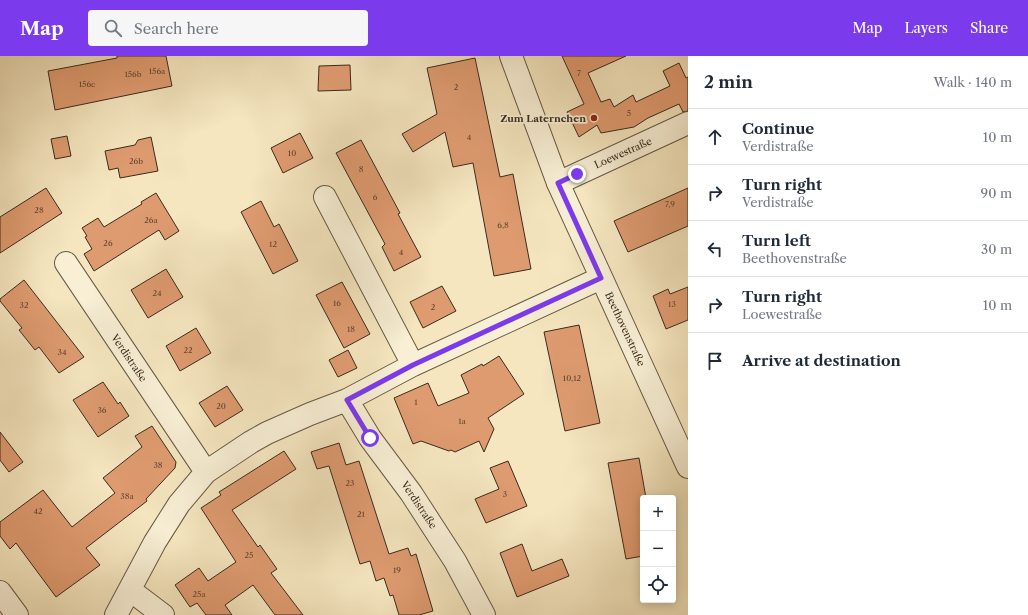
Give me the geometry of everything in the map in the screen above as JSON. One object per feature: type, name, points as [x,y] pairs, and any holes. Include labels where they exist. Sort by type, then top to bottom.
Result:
[{"type":"street","name":"Beethovenstraße","points":[[511,56],[558,183],[687,460]]},
{"type":"street","name":"Loewestraße","points":[[558,183],[688,123]]},
{"type":"street","points":[[325,197],[413,365]]},
{"type":"street","name":"Verdistraße","points":[[66,263],[206,472]]},
{"type":"street","points":[[116,615],[154,542],[179,504],[206,472],[267,433],[347,400],[413,365],[601,278]]},
{"type":"street","name":"Verdistraße","points":[[347,400],[370,438],[415,499],[455,560],[484,615]]},
{"type":"street","points":[[130,590],[163,615]]},
{"type":"street","points":[[0,592],[17,615]]},
{"type":"building","points":[[117,56],[166,56],[172,86],[55,110],[48,71],[117,58]]},
{"type":"building","points":[[562,56],[626,56],[588,73],[601,102],[610,99],[614,107],[633,95],[636,102],[670,86],[663,71],[679,63],[686,78],[688,77],[688,111],[683,112],[679,104],[648,118],[634,127],[601,133],[597,125],[579,137],[567,112],[584,104]]},
{"type":"building","points":[[475,58],[500,177],[513,174],[531,269],[494,276],[473,163],[453,167],[445,132],[413,152],[402,134],[437,114],[427,68]]},
{"type":"building","points":[[350,65],[351,90],[318,91],[319,66]]},
{"type":"building","points":[[300,133],[313,158],[283,173],[271,148]]},
{"type":"building","points":[[67,136],[71,156],[55,159],[51,139]]},
{"type":"building","points":[[151,137],[158,171],[120,178],[118,168],[109,170],[105,151],[135,145],[138,140]]},
{"type":"building","points":[[361,140],[400,213],[398,214],[421,257],[394,271],[382,247],[385,244],[336,153]]},
{"type":"building","points":[[46,188],[62,213],[0,253],[0,217]]},
{"type":"building","points":[[688,188],[688,226],[628,252],[614,221]]},
{"type":"building","points":[[156,193],[179,231],[165,240],[159,230],[94,271],[84,254],[92,249],[82,228],[98,218],[104,227],[142,204],[141,202]]},
{"type":"building","points":[[261,201],[274,227],[279,224],[298,261],[273,274],[241,212]]},
{"type":"building","points":[[166,269],[183,297],[148,318],[131,290]]},
{"type":"building","points":[[24,280],[84,357],[59,373],[39,347],[35,350],[19,330],[22,328],[0,301],[0,299]]},
{"type":"building","points":[[342,282],[370,334],[344,348],[316,295]]},
{"type":"building","points":[[442,286],[456,311],[423,328],[410,302]]},
{"type":"building","points":[[688,287],[688,320],[666,329],[653,296],[668,289],[670,294]]},
{"type":"building","points":[[579,325],[600,423],[565,431],[544,332]]},
{"type":"building","points":[[196,328],[211,353],[180,371],[166,346]]},
{"type":"building","points":[[348,350],[357,368],[338,377],[329,360]]},
{"type":"building","points":[[499,356],[524,394],[488,418],[494,429],[484,452],[479,441],[455,452],[421,441],[413,444],[394,398],[428,383],[438,406],[469,393],[461,375],[482,364],[483,366]]},
{"type":"building","points":[[103,382],[118,404],[120,402],[129,416],[98,437],[73,400]]},
{"type":"building","points":[[227,386],[243,410],[215,427],[199,403]]},
{"type":"building","points":[[152,426],[176,462],[175,468],[146,499],[147,501],[86,548],[100,565],[56,597],[16,543],[10,549],[0,536],[0,522],[43,490],[72,527],[115,493],[103,478],[142,447],[135,436]]},
{"type":"building","points":[[0,432],[23,462],[9,472],[0,460]]},
{"type":"building","points":[[339,443],[346,465],[359,461],[389,554],[408,548],[411,556],[416,554],[433,611],[419,615],[399,615],[393,595],[390,596],[384,578],[376,581],[370,561],[360,564],[329,466],[317,469],[311,452]]},
{"type":"building","points":[[284,451],[296,469],[232,510],[258,547],[260,545],[277,569],[271,573],[303,615],[275,615],[253,585],[225,605],[232,615],[206,615],[197,603],[190,607],[175,585],[199,568],[208,581],[236,562],[201,508],[221,495],[219,492]]},
{"type":"building","points":[[639,458],[645,495],[640,495],[640,557],[626,559],[608,463]]},
{"type":"building","points":[[508,461],[527,506],[486,523],[475,499],[499,489],[490,468]]},
{"type":"building","points":[[522,544],[532,571],[562,559],[569,576],[517,597],[500,553]]},
{"type":"place","name":"Zum Laternchen","points":[[594,118]]},
{"type":"route","points":[[370,438],[347,400],[413,365],[601,278],[558,183],[577,174]]}]
